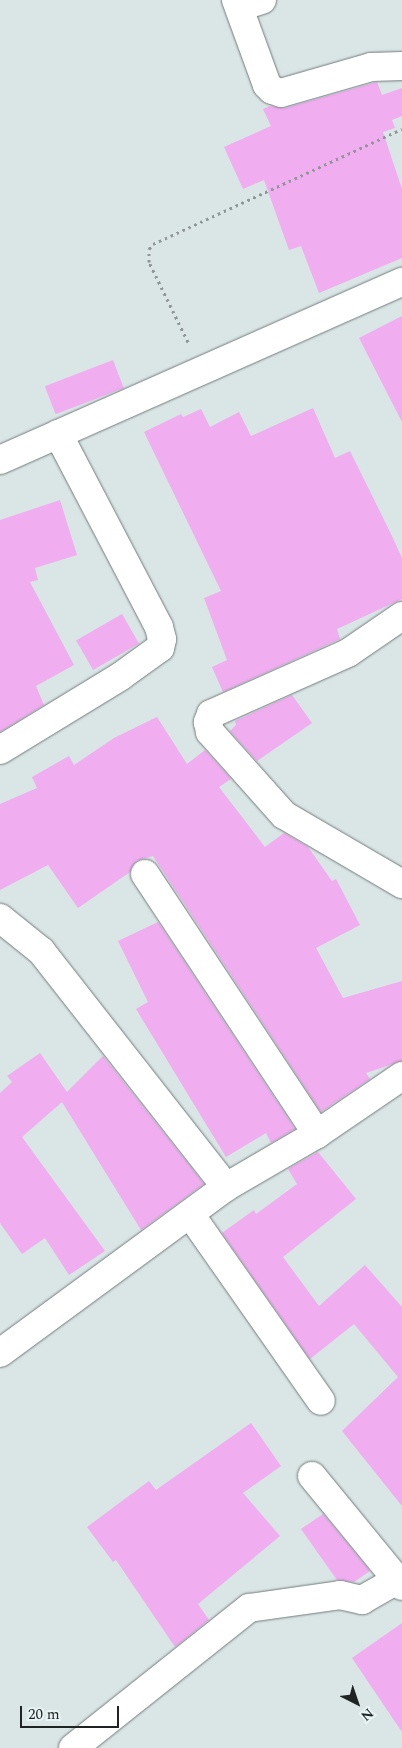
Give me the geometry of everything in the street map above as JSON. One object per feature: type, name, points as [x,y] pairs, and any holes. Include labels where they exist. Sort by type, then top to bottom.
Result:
[{"type":"street","points":[[246,2],[267,85],[281,93],[370,67],[402,66]]},
{"type":"street","points":[[0,460],[203,372],[402,282]]},
{"type":"street","points":[[0,750],[121,676],[160,648],[162,639],[159,627],[58,434]]},
{"type":"street","points":[[402,616],[348,653],[211,714],[208,722],[210,732],[284,814],[402,884]]},
{"type":"street","points":[[145,874],[317,1134]]},
{"type":"street","points":[[0,918],[41,951],[64,978],[226,1187]]},
{"type":"street","points":[[0,1353],[226,1187],[317,1134],[402,1076]]},
{"type":"street","points":[[190,1214],[321,1401]]},
{"type":"street","points":[[73,1748],[248,1608],[340,1595],[362,1600],[400,1583],[312,1476]]},
{"type":"path","points":[[203,372],[148,262],[149,249],[158,240],[402,128]]},
{"type":"building","points":[[377,82],[382,95],[402,88],[402,116],[392,120],[395,128],[383,132],[402,189],[402,258],[319,293],[301,246],[289,250],[264,180],[243,189],[224,147],[271,126],[263,109],[270,106],[285,108]]},
{"type":"building","points":[[402,316],[402,422],[359,338]]},
{"type":"building","points":[[113,360],[124,388],[56,414],[45,386]]},
{"type":"building","points":[[313,408],[335,458],[350,451],[391,534],[402,558],[402,599],[337,629],[340,639],[223,692],[212,667],[227,660],[204,598],[221,591],[144,432],[181,414],[183,417],[201,409],[210,427],[239,412],[251,436]]},
{"type":"building","points":[[60,500],[77,555],[35,568],[38,580],[30,582],[74,665],[36,686],[44,705],[0,732],[0,520]]},
{"type":"building","points":[[122,614],[139,643],[93,670],[76,640]]},
{"type":"building","points":[[292,695],[312,723],[257,761],[230,731],[236,725],[235,721]]},
{"type":"building","points":[[157,717],[187,764],[205,750],[231,779],[219,787],[265,847],[284,833],[308,847],[332,881],[336,879],[360,925],[316,948],[343,998],[402,981],[402,1061],[366,1073],[370,1079],[321,1112],[153,856],[136,861],[130,872],[78,908],[48,865],[0,890],[0,804],[37,788],[32,777],[69,756],[74,765],[114,738]]},
{"type":"building","points":[[158,922],[295,1129],[271,1143],[266,1133],[226,1157],[136,1009],[148,1002],[118,941]]},
{"type":"building","points":[[40,1053],[67,1092],[103,1056],[204,1184],[141,1230],[62,1102],[22,1137],[105,1251],[69,1275],[45,1238],[22,1254],[0,1223],[0,1093],[12,1082],[7,1076]]},
{"type":"building","points":[[318,1152],[356,1199],[283,1257],[319,1306],[365,1265],[402,1307],[402,1506],[342,1431],[398,1377],[354,1324],[310,1359],[222,1233],[254,1210],[256,1214],[297,1184],[288,1169]]},
{"type":"building","points":[[251,1423],[281,1466],[243,1493],[280,1536],[198,1604],[209,1620],[175,1647],[116,1560],[113,1562],[87,1527],[149,1481],[156,1490]]},
{"type":"building","points":[[323,1514],[370,1571],[354,1582],[337,1580],[301,1529]]},
{"type":"building","points":[[402,1623],[402,1732],[352,1658]]}]
